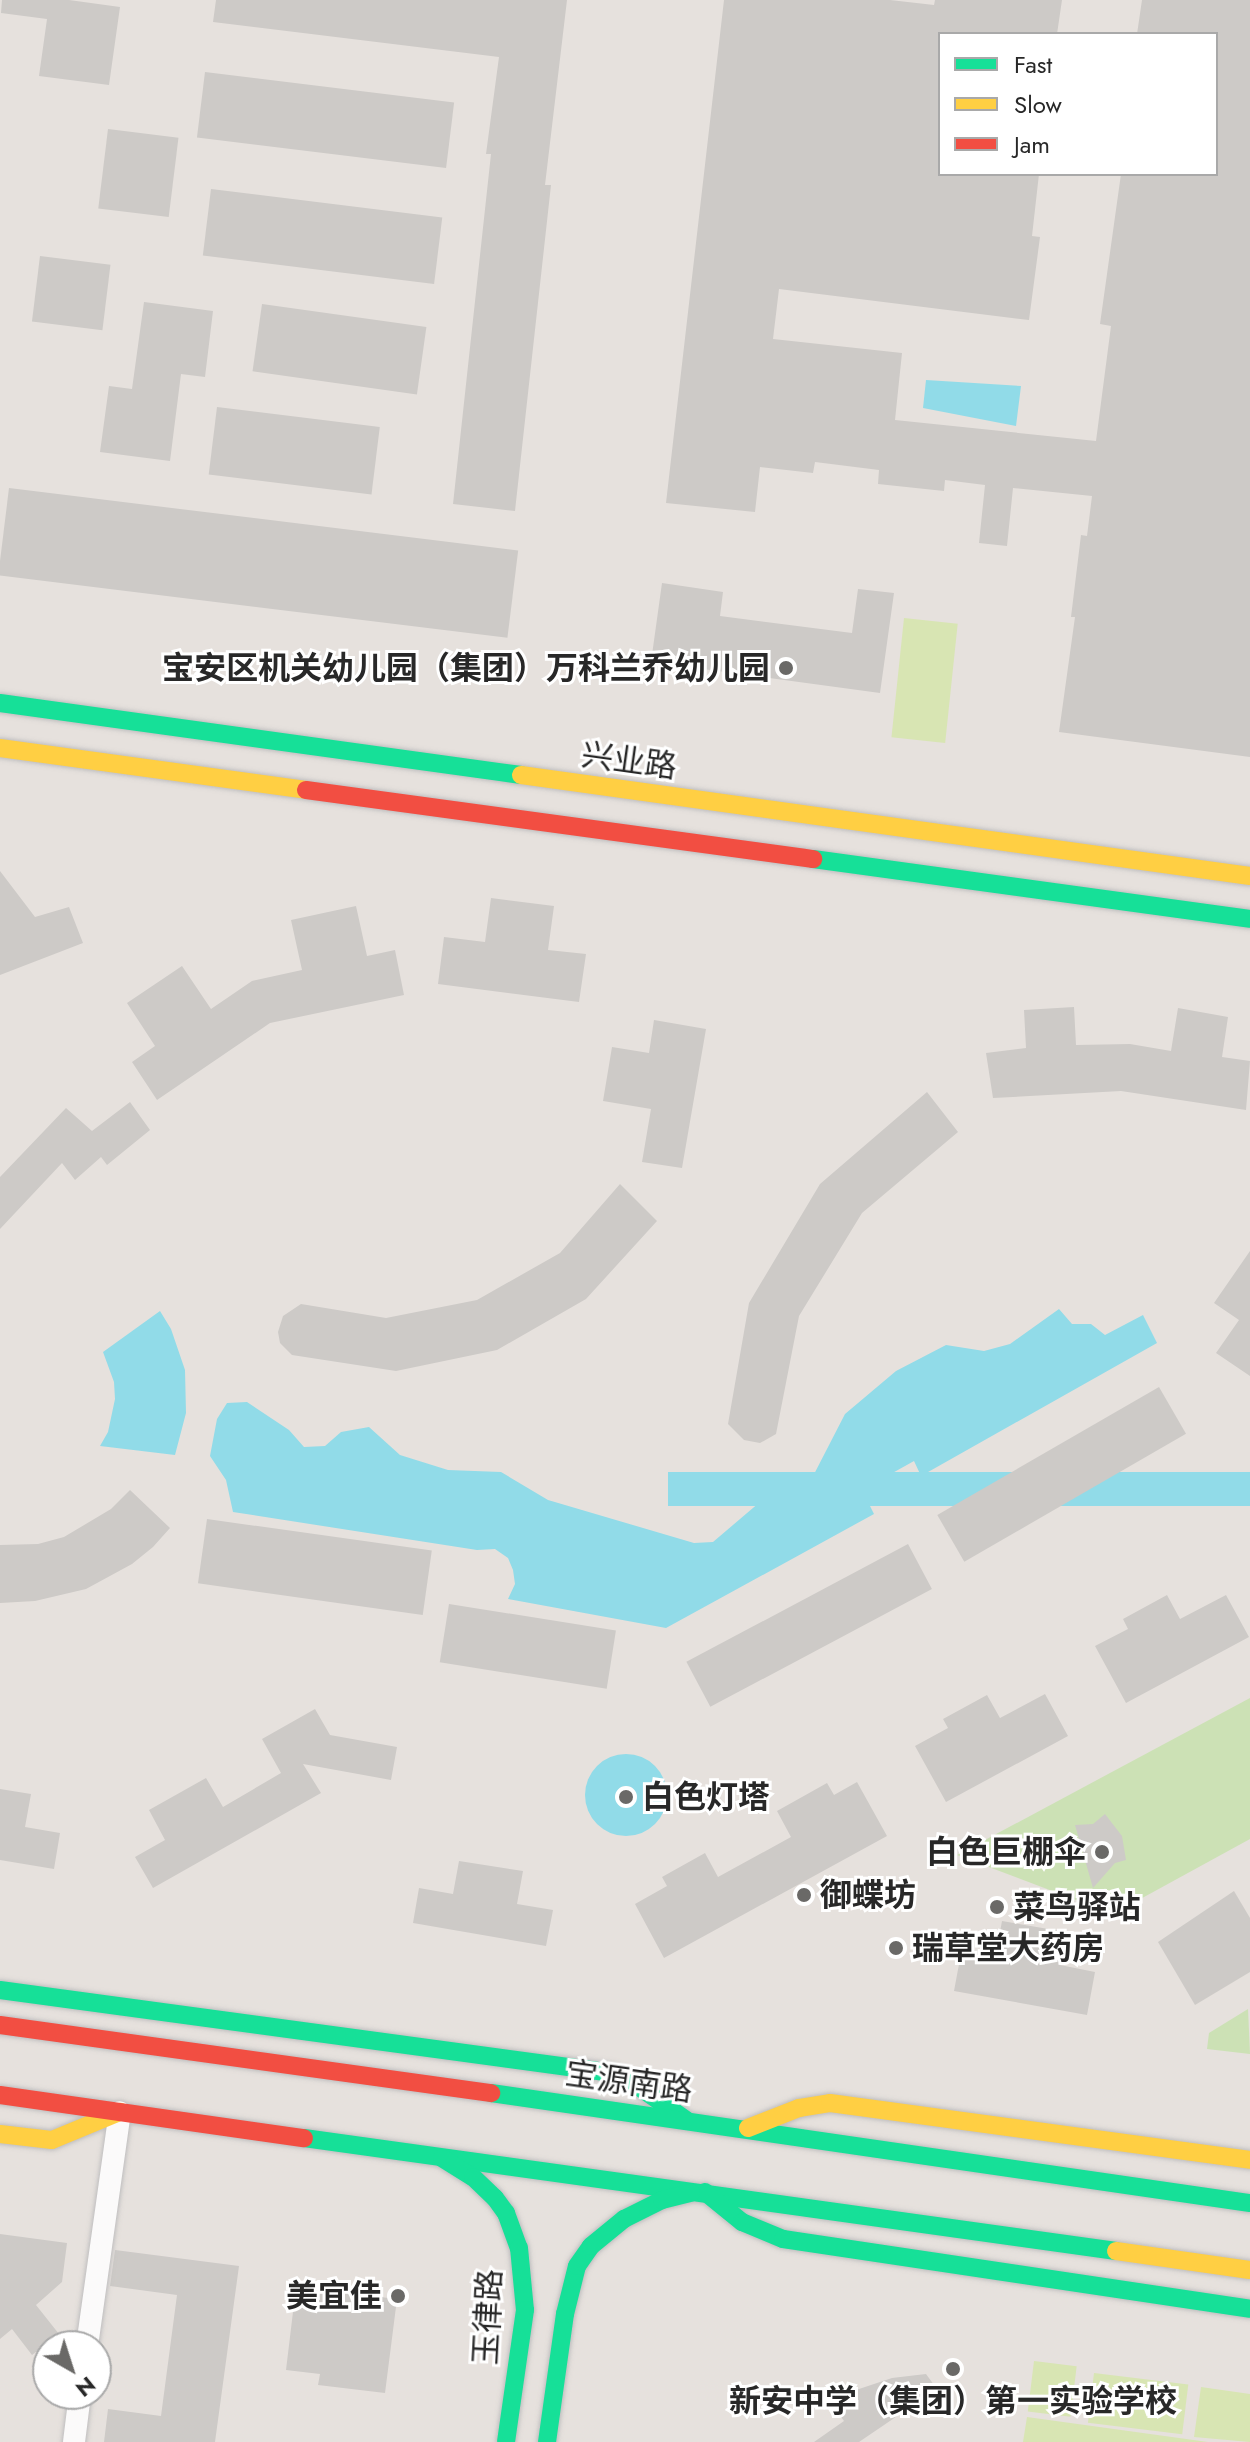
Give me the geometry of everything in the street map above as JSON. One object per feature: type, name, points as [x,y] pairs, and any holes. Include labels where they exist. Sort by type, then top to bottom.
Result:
[{"type":"main road","name":"兴业路","points":[[0,703],[1250,876]]},
{"type":"main road","points":[[0,748],[1250,919]]},
{"type":"main road","points":[[1118,901],[1132,896],[1139,881],[1132,865],[1123,860]]},
{"type":"main road","points":[[0,1990],[612,2073],[632,2082],[686,2120]]},
{"type":"main road","name":"宝源南路","points":[[0,2025],[748,2128],[1250,2203]]},
{"type":"main road","points":[[0,2095],[1248,2269]]},
{"type":"main road","points":[[748,2128],[799,2108],[830,2103],[1250,2160]]},
{"type":"main road","points":[[0,2134],[52,2140],[120,2112]]},
{"type":"main road","name":"玉律路","points":[[417,2152],[458,2166],[484,2186],[506,2213],[514,2229],[523,2270],[522,2327],[506,2442]]},
{"type":"main road","points":[[702,2192],[742,2222],[783,2239],[1250,2309]]},
{"type":"main road","points":[[547,2442],[569,2289],[577,2266],[591,2246],[643,2208],[702,2192]]},
{"type":"main road","points":[[522,2327],[529,2319],[545,2316],[558,2324],[562,2334]]},
{"type":"street","points":[[89,2330],[120,2112]]},
{"type":"street","points":[[74,2442],[78,2410]]},
{"type":"green space","points":[[904,618],[958,624],[945,743],[891,737]]},
{"type":"green space","points":[[1250,1698],[1250,1839],[1113,1914],[957,1855]]},
{"type":"green space","points":[[1248,2009],[1250,2054],[1207,2049],[1209,2033]]},
{"type":"green space","points":[[1034,2361],[1077,2366],[1070,2417],[1028,2412]]},
{"type":"green space","points":[[1094,2373],[1188,2385],[1182,2434],[1088,2423]]},
{"type":"green space","points":[[1201,2387],[1250,2394],[1250,2442],[1194,2437]]},
{"type":"green space","points":[[1027,2417],[1208,2442],[1023,2442]]},
{"type":"water","points":[[926,380],[1021,386],[1016,426],[923,408]]},
{"type":"water","points":[[1059,1309],[1072,1324],[1091,1324],[1105,1335],[1143,1315],[1157,1343],[921,1476],[914,1461],[862,1490],[874,1514],[666,1628],[508,1599],[515,1584],[513,1570],[508,1558],[495,1549],[477,1550],[233,1512],[226,1480],[210,1456],[217,1419],[227,1403],[247,1402],[289,1430],[304,1447],[325,1446],[341,1432],[369,1427],[400,1455],[448,1470],[501,1472],[548,1500],[694,1543],[713,1542],[760,1502],[789,1496],[810,1482],[845,1414],[896,1371],[946,1345],[984,1351],[1010,1344]]},
{"type":"water","points":[[160,1311],[171,1329],[185,1370],[186,1413],[175,1455],[100,1446],[108,1432],[115,1399],[114,1382],[103,1352]]},
{"type":"water","points":[[668,1472],[1250,1472],[1250,1506],[668,1506]]},
{"type":"water","points":[[626,1754],[642,1757],[655,1766],[664,1779],[667,1795],[664,1811],[655,1824],[642,1833],[626,1836],[610,1833],[597,1824],[588,1811],[585,1795],[588,1779],[597,1766],[610,1757]]},
{"type":"building","points":[[2,0],[69,0],[120,7],[109,85],[39,76],[47,19],[1,13]]},
{"type":"building","points":[[216,0],[567,0],[545,185],[551,185],[515,511],[453,504],[491,154],[486,154],[499,57],[213,22]]},
{"type":"building","points":[[724,0],[890,0],[934,5],[935,0],[1062,0],[1057,32],[938,32],[938,176],[1039,176],[1032,236],[1040,237],[1029,320],[779,289],[773,339],[902,353],[895,420],[1096,441],[1111,326],[1100,324],[1121,176],[1218,176],[1218,32],[1137,32],[1142,0],[1250,0],[1250,757],[1059,732],[1075,617],[1071,617],[1081,535],[1087,536],[1092,496],[1013,488],[1007,546],[979,543],[985,485],[945,480],[944,491],[878,484],[879,470],[815,462],[813,473],[760,467],[755,512],[666,503]]},
{"type":"building","points":[[205,72],[454,103],[446,168],[197,138]]},
{"type":"building","points":[[108,129],[178,138],[169,217],[98,208]]},
{"type":"building","points":[[211,189],[442,217],[434,284],[203,256]]},
{"type":"building","points":[[40,256],[110,265],[102,330],[32,322]]},
{"type":"building","points":[[144,302],[213,311],[205,377],[181,374],[170,461],[100,452],[109,386],[132,389]]},
{"type":"building","points":[[262,304],[426,327],[417,394],[253,371]]},
{"type":"building","points":[[217,407],[380,427],[371,494],[209,474]]},
{"type":"building","points":[[9,488],[518,551],[507,638],[0,576]]},
{"type":"building","points":[[662,583],[723,592],[720,616],[852,633],[858,589],[894,593],[880,693],[651,662]]},
{"type":"building","points":[[0,871],[35,917],[69,907],[83,943],[0,975]]},
{"type":"building","points":[[491,898],[554,906],[548,950],[586,954],[579,1002],[438,984],[444,937],[485,942]]},
{"type":"building","points":[[356,906],[367,956],[395,950],[404,995],[270,1023],[157,1100],[132,1062],[155,1046],[127,1003],[182,966],[211,1009],[252,981],[302,970],[291,920]]},
{"type":"building","points":[[1074,1007],[1076,1045],[1130,1044],[1171,1051],[1178,1008],[1228,1017],[1222,1057],[1250,1061],[1246,1110],[1121,1091],[993,1098],[986,1053],[1026,1048],[1024,1010]]},
{"type":"building","points":[[654,1020],[706,1029],[682,1168],[642,1162],[651,1109],[603,1101],[612,1047],[649,1053]]},
{"type":"building","points":[[927,1092],[958,1132],[862,1213],[799,1316],[776,1434],[760,1443],[744,1440],[728,1424],[749,1303],[820,1184]]},
{"type":"building","points":[[130,1102],[150,1130],[107,1165],[101,1157],[75,1180],[62,1163],[0,1229],[0,1177],[66,1108],[92,1131]]},
{"type":"building","points":[[620,1184],[657,1221],[586,1299],[497,1350],[396,1371],[292,1355],[280,1343],[278,1332],[283,1316],[301,1304],[386,1318],[477,1300],[560,1253]]},
{"type":"building","points":[[1250,1251],[1250,1376],[1216,1353],[1239,1320],[1214,1303]]},
{"type":"building","points":[[1159,1387],[1186,1434],[964,1562],[937,1515]]},
{"type":"building","points":[[130,1490],[170,1528],[153,1547],[132,1564],[86,1589],[35,1601],[0,1603],[0,1545],[38,1544],[64,1537],[111,1509]]},
{"type":"building","points":[[207,1519],[432,1551],[423,1615],[198,1583]]},
{"type":"building","points":[[908,1544],[932,1589],[710,1707],[686,1662]]},
{"type":"building","points":[[1167,1595],[1180,1619],[1226,1595],[1249,1637],[1126,1703],[1095,1646],[1128,1629],[1123,1619]]},
{"type":"building","points":[[449,1604],[616,1630],[607,1689],[440,1662]]},
{"type":"building","points":[[1045,1694],[1068,1736],[946,1802],[915,1746],[948,1728],[943,1719],[987,1695],[1000,1718]]},
{"type":"building","points":[[315,1709],[330,1735],[397,1747],[391,1780],[303,1764],[321,1793],[153,1888],[135,1857],[165,1840],[149,1810],[206,1778],[223,1807],[281,1773],[262,1739]]},
{"type":"building","points":[[857,1782],[887,1836],[664,1958],[635,1904],[667,1886],[662,1877],[705,1853],[718,1877],[791,1837],[777,1811],[827,1783],[834,1795]]},
{"type":"building","name":"白色灯塔","points":[[626,1786],[633,1789],[636,1796],[633,1803],[626,1806],[619,1803],[616,1796],[619,1789]]},
{"type":"building","points":[[0,1789],[31,1794],[25,1827],[60,1833],[54,1869],[0,1860]]},
{"type":"building","name":"白色巨棚伞","points":[[1105,1814],[1122,1836],[1126,1860],[1115,1863],[1093,1888],[1075,1825],[1093,1824]]},
{"type":"building","points":[[459,1861],[523,1871],[517,1904],[553,1910],[546,1946],[413,1923],[419,1888],[453,1894]]},
{"type":"building","points":[[1234,1891],[1250,1918],[1250,1972],[1195,2005],[1158,1942]]},
{"type":"building","points":[[1002,1921],[1066,1932],[1060,1965],[1095,1972],[1087,2015],[954,1991],[962,1948],[996,1954]]},
{"type":"building","points":[[0,2234],[67,2243],[62,2282],[36,2305],[56,2330],[32,2330],[32,2355],[12,2329],[0,2339]]},
{"type":"building","points":[[115,2250],[239,2266],[215,2442],[104,2442],[108,2410],[161,2416],[177,2295],[110,2286]]},
{"type":"building","points":[[296,2287],[397,2299],[385,2393],[318,2385],[320,2374],[286,2370]]},
{"type":"building","points":[[926,2374],[937,2389],[859,2442],[814,2442],[844,2421],[833,2406],[856,2390],[892,2378]]},
{"type":"traffic: fast","points":[[0,703],[521,775]]},
{"type":"traffic: fast","points":[[813,859],[1250,919]]},
{"type":"traffic: fast","points":[[0,1990],[612,2073],[632,2082],[686,2120]]},
{"type":"traffic: fast","points":[[491,2093],[1250,2203]]},
{"type":"traffic: fast","points":[[304,2138],[1116,2251]]},
{"type":"traffic: fast","points":[[442,2158],[473,2177],[495,2198],[506,2213],[519,2248],[525,2310],[506,2442]]},
{"type":"traffic: fast","points":[[705,2192],[742,2222],[783,2239],[1250,2309]]},
{"type":"traffic: fast","points":[[547,2442],[565,2314],[577,2266],[591,2246],[624,2219],[662,2200],[691,2193]]},
{"type":"traffic: slow","points":[[0,748],[306,790]]},
{"type":"traffic: slow","points":[[521,775],[1250,876]]},
{"type":"traffic: slow","points":[[748,2128],[799,2108],[830,2103],[1250,2160]]},
{"type":"traffic: slow","points":[[0,2134],[52,2140],[120,2112]]},
{"type":"traffic: slow","points":[[1116,2251],[1250,2270]]},
{"type":"traffic: jam","points":[[306,790],[813,859]]},
{"type":"traffic: jam","points":[[0,2025],[491,2093]]},
{"type":"traffic: jam","points":[[0,2095],[304,2138]]},
{"type":"place","name":"宝安区机关幼儿园（集团）万科兰乔幼儿园","points":[[786,668]]},
{"type":"place","name":"白色灯塔","points":[[626,1797]]},
{"type":"place","name":"白色巨棚伞","points":[[1102,1852]]},
{"type":"place","name":"御蝶坊","points":[[804,1895]]},
{"type":"place","name":"菜鸟驿站","points":[[997,1907]]},
{"type":"place","name":"瑞草堂大药房","points":[[896,1948]]},
{"type":"place","name":"美宜佳","points":[[398,2296]]},
{"type":"place","name":"新安中学（集团）第一实验学校","points":[[953,2369]]}]
